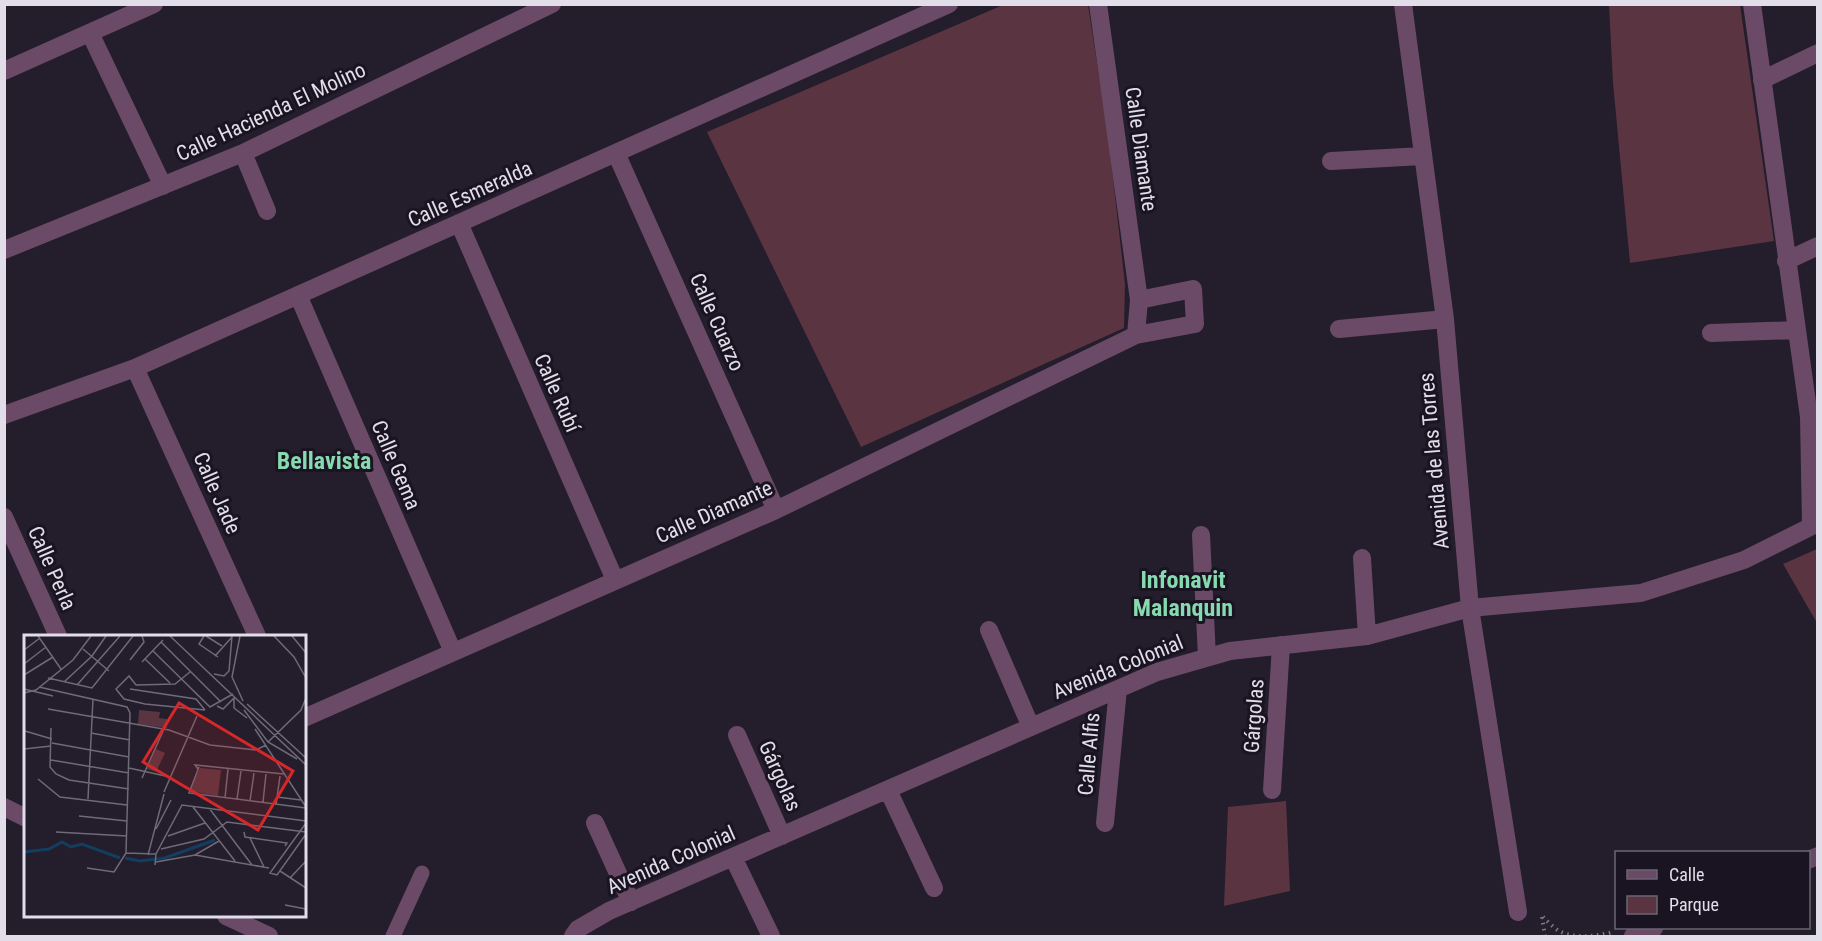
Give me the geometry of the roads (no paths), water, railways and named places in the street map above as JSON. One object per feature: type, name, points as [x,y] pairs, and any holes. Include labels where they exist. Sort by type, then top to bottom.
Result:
[{"type":"street","points":[[4,71],[154,4]]},
{"type":"street","name":"Calle Hacienda El Molino","points":[[4,250],[243,153],[552,4]]},
{"type":"street","name":"Calle Esmeralda","points":[[4,415],[135,368],[949,4]]},
{"type":"street","name":"Calle Diamante","points":[[1098,4],[1139,300],[1136,335]]},
{"type":"street","points":[[1752,4],[1796,330],[1813,415],[1814,525]]},
{"type":"street","name":"Avenida de las Torres","points":[[1404,5],[1445,320],[1470,608],[1518,912]]},
{"type":"street","points":[[90,33],[163,186]]},
{"type":"street","points":[[1762,80],[1818,53]]},
{"type":"street","points":[[243,153],[267,211]]},
{"type":"street","name":"Calle Cuarzo","points":[[616,153],[776,510]]},
{"type":"street","points":[[1330,161],[1423,156]]},
{"type":"street","name":"Calle Rubí","points":[[459,223],[615,580]]},
{"type":"street","points":[[1786,261],[1818,246]]},
{"type":"street","name":"Calle Diamante","points":[[306,717],[776,510],[1136,335],[1195,324],[1193,289],[1139,300]]},
{"type":"street","name":"Calle Gema","points":[[298,295],[453,652]]},
{"type":"street","points":[[1339,329],[1445,320]]},
{"type":"street","points":[[1711,333],[1796,330]]},
{"type":"street","name":"Calle Jade","points":[[135,368],[257,635]]},
{"type":"street","name":"Calle Perla","points":[[6,525],[58,635]]},
{"type":"street","name":"Avenida Colonial","points":[[573,936],[578,929],[609,911],[1157,672],[1230,651],[1367,636],[1470,608],[1641,592],[1744,560],[1814,525]]},
{"type":"street","points":[[1201,536],[1207,657]]},
{"type":"street","points":[[1362,558],[1367,636]]},
{"type":"street","points":[[990,630],[1031,727]]},
{"type":"street","name":"Gárgolas","points":[[1272,790],[1281,645]]},
{"type":"street","name":"Calle Alfis","points":[[1105,823],[1118,689]]},
{"type":"street","name":"Gárgolas","points":[[737,735],[782,836]]},
{"type":"street","points":[[888,789],[934,888]]},
{"type":"street","points":[[4,807],[24,817]]},
{"type":"street","points":[[595,823],[631,902]]},
{"type":"street","points":[[733,857],[771,936]]},
{"type":"street","points":[[230,917],[269,936]]},
{"type":"street","points":[[1626,933],[1645,929]]},
{"type":"lane","points":[[393,936],[422,873]]},
{"type":"district","name":"Bellavista","points":[[324,461]]},
{"type":"district","name":"Infonavit Malanquin","points":[[1183,594]]}]
